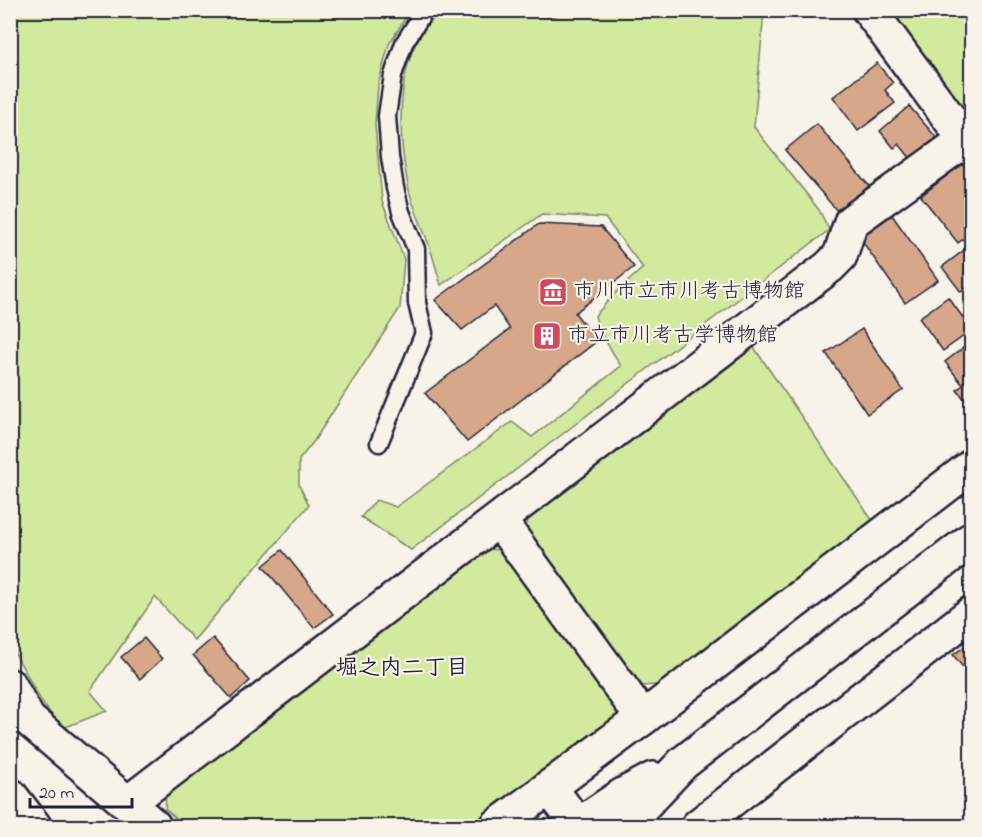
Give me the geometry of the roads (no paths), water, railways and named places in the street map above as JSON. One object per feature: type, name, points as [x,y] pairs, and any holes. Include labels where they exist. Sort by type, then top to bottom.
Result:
[{"type":"main road","points":[[128,803],[829,267],[840,256],[851,222],[968,144],[869,10]]},
{"type":"main road","points":[[497,826],[643,718],[972,466]]},
{"type":"main road","points":[[499,520],[643,718]]},
{"type":"main road","points":[[620,826],[637,812],[683,763],[972,539]]},
{"type":"main road","points":[[713,822],[972,613]]},
{"type":"main road","points":[[10,686],[28,719],[154,826]]},
{"type":"main road","points":[[549,787],[577,826],[623,795],[683,763]]},
{"type":"main road","points":[[10,795],[34,826]]},
{"type":"lane","points":[[379,443],[424,333],[417,303],[416,249],[401,212],[395,188],[387,116],[393,75],[404,43],[425,10]]},
{"type":"place","name":"市川市立市川考古博物館","points":[[553,292]]},
{"type":"place","name":"市立市川考古学博物館","points":[[547,336]]},
{"type":"district","name":"堀之内二丁目","points":[[402,669]]}]
